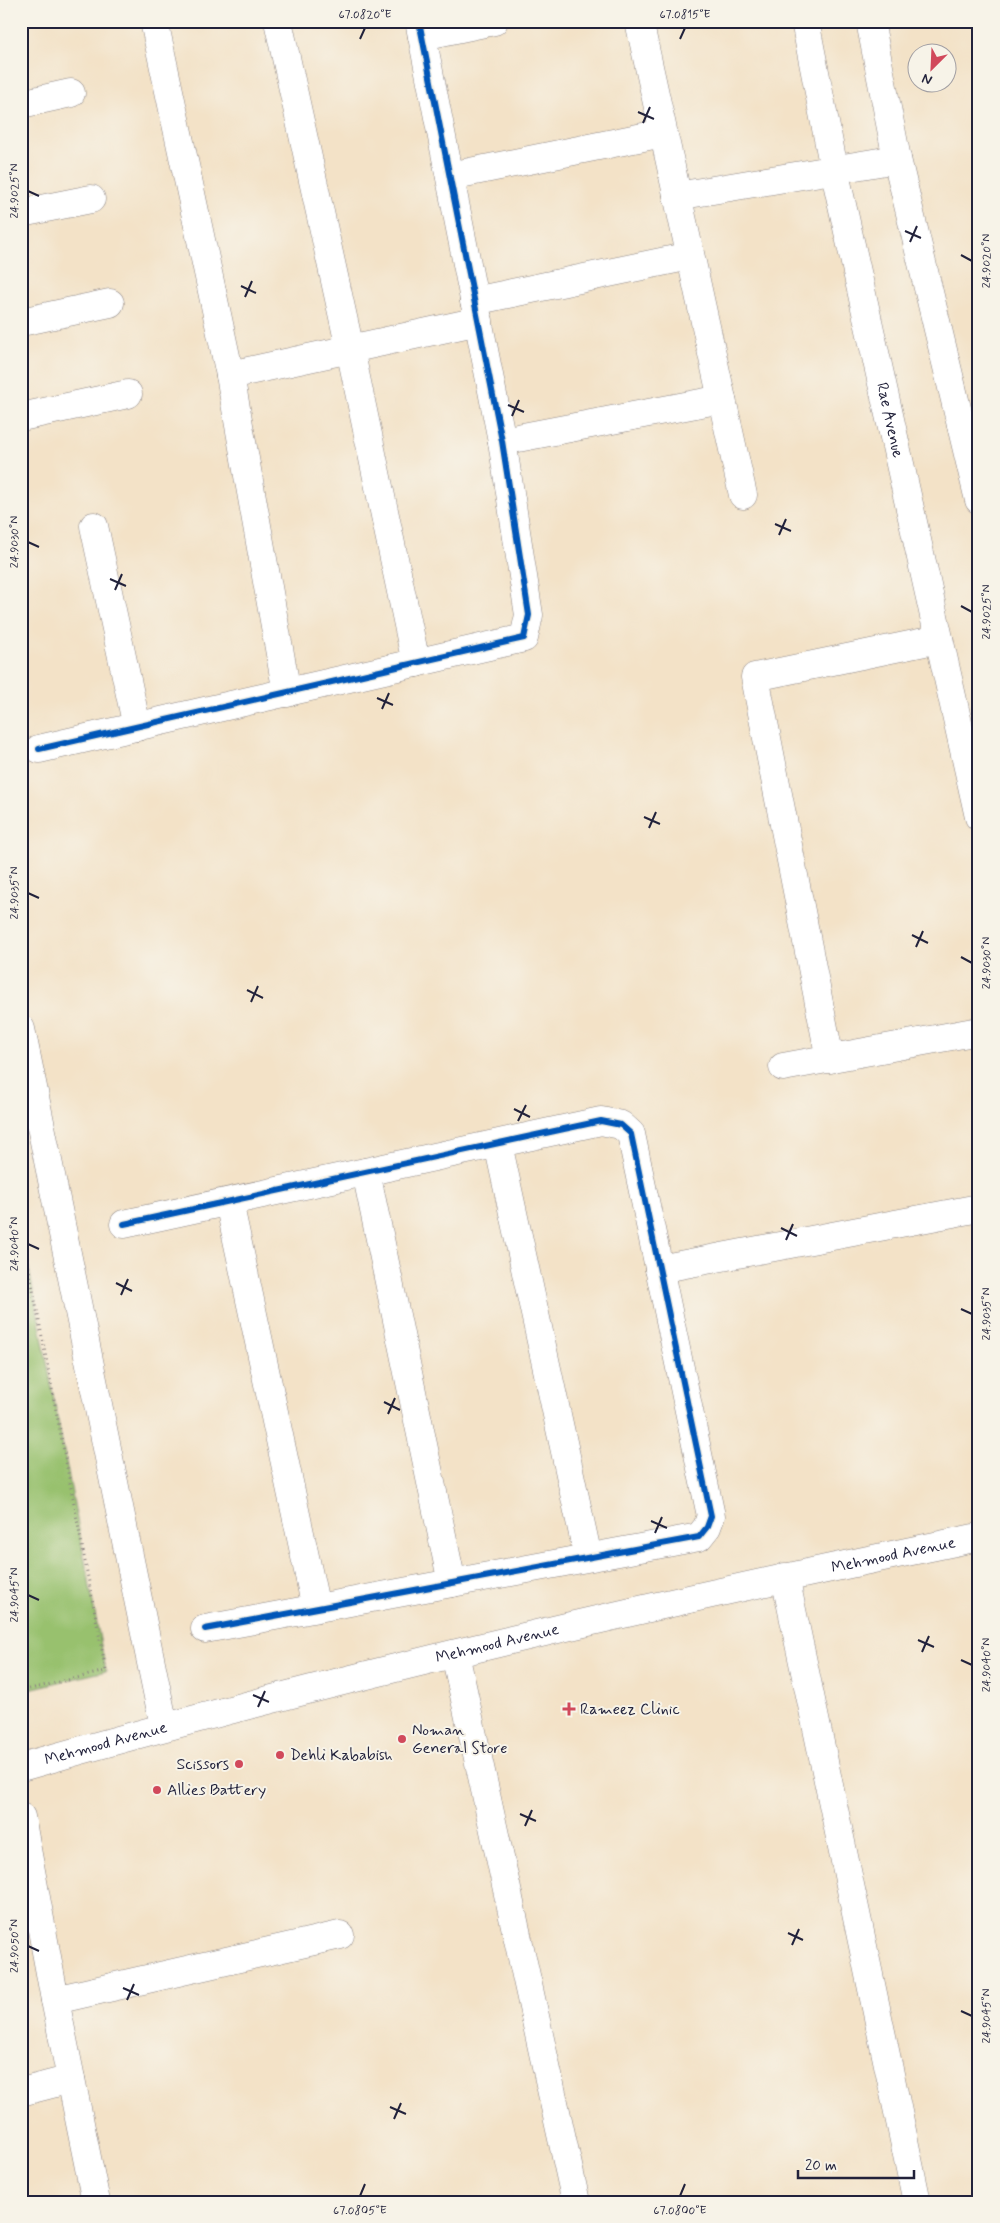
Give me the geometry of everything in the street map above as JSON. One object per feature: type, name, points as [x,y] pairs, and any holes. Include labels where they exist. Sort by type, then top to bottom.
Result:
[{"type":"street","points":[[154,21],[230,375],[287,693]]},
{"type":"street","points":[[278,21],[416,663]]},
{"type":"street","points":[[39,749],[524,638],[529,615],[502,441],[421,29],[494,21]]},
{"type":"street","points":[[639,21],[743,495]]},
{"type":"street","name":"Rae Avenue","points":[[805,21],[834,168],[979,817]]},
{"type":"street","points":[[870,21],[898,159],[979,500]]},
{"type":"street","points":[[21,104],[70,93]]},
{"type":"street","points":[[450,176],[663,133]]},
{"type":"street","points":[[677,196],[834,168],[898,159]]},
{"type":"street","points":[[21,213],[92,199]]},
{"type":"street","points":[[230,375],[350,349],[476,311],[690,256]]},
{"type":"street","points":[[21,322],[110,304]]},
{"type":"street","points":[[21,417],[128,394]]},
{"type":"street","points":[[502,441],[722,399]]},
{"type":"street","points":[[94,526],[137,727]]},
{"type":"street","points":[[830,1059],[755,677],[939,639]]},
{"type":"street","points":[[21,1029],[164,1726]]},
{"type":"street","points":[[783,1067],[979,1032]]},
{"type":"street","points":[[124,1224],[601,1121],[621,1125],[631,1134],[711,1516],[707,1527],[699,1537],[205,1629]]},
{"type":"street","points":[[498,1144],[588,1557]]},
{"type":"street","points":[[366,1172],[452,1583]]},
{"type":"street","points":[[229,1202],[316,1608]]},
{"type":"street","points":[[659,1269],[979,1208]]},
{"type":"street","name":"Mehmood Avenue","points":[[21,1767],[164,1726],[455,1654],[785,1577],[979,1538]]},
{"type":"street","points":[[785,1577],[917,2202]]},
{"type":"street","points":[[455,1654],[576,2202]]},
{"type":"street","points":[[21,1817],[32,1931],[55,2000],[96,2202]]},
{"type":"street","points":[[55,2000],[340,1935]]},
{"type":"street","points":[[21,2092],[71,2079]]},
{"type":"path","points":[[21,1227],[106,1671],[21,1692]]},
{"type":"green space","points":[[21,1227],[106,1671],[21,1691]]},
{"type":"cycle path","points":[[39,749],[524,638],[529,615],[502,441],[419,21]]},
{"type":"cycle path","points":[[124,1224],[601,1121],[621,1125],[631,1134],[711,1516],[707,1527],[699,1537],[205,1629]]},
{"type":"place","name":"Rameez Clinic","points":[[569,1709]]},
{"type":"place","name":"Noman General Store","points":[[402,1739]]},
{"type":"place","name":"Dehli Kababish","points":[[280,1755]]},
{"type":"place","name":"Scissors","points":[[239,1764]]},
{"type":"place","name":"Allies Battery","points":[[157,1790]]}]
